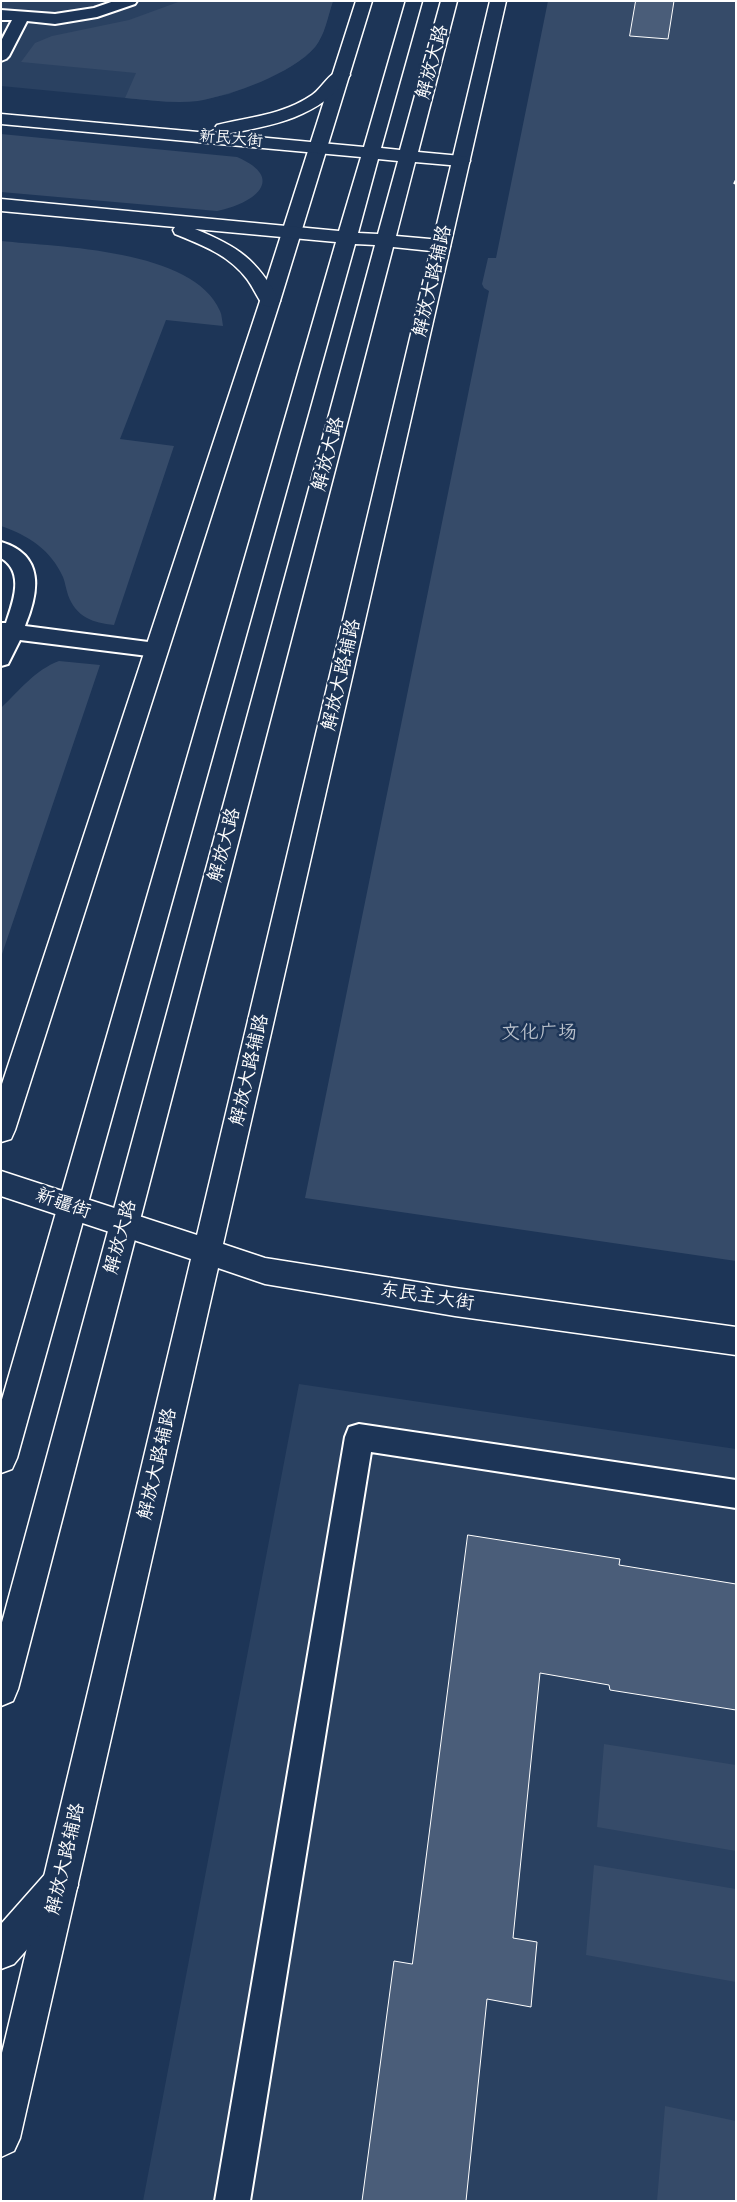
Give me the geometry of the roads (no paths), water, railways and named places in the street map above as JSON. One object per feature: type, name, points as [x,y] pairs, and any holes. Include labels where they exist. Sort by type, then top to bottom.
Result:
[{"type":"main road","points":[[1,1130],[270,301],[364,1]]},
{"type":"main road","name":"解放大路","points":[[1,1458],[414,1]]},
{"type":"main road","name":"解放大路","points":[[1,1689],[449,1]]},
{"type":"main road","name":"解放大路辅路","points":[[1,2138],[498,1]]},
{"type":"main road","points":[[185,135],[261,122],[290,112],[319,98],[328,91],[341,75]]},
{"type":"main road","name":"新民大街","points":[[1,119],[461,161]]},
{"type":"main road","points":[[1,205],[442,246]]},
{"type":"main road","points":[[158,220],[230,251],[252,271],[270,301]]},
{"type":"main road","name":"新疆街","points":[[1,1183],[72,1206],[124,1226]]},
{"type":"main road","name":"东民主大街","points":[[124,1226],[265,1271],[455,1302],[736,1341]]},
{"type":"main road","points":[[1,1952],[60,1886]]},
{"type":"lane","points":[[1,15],[55,19],[97,12],[130,1]]},
{"type":"lane","points":[[1,56],[22,16]]},
{"type":"lane","points":[[1,549],[19,560],[26,579],[24,602],[7,631],[1,659]]},
{"type":"lane","points":[[7,631],[156,650]]},
{"type":"lane","points":[[232,2201],[360,1437],[736,1494]]},
{"type":"park label","name":"文化广场","points":[[539,1033]]}]
